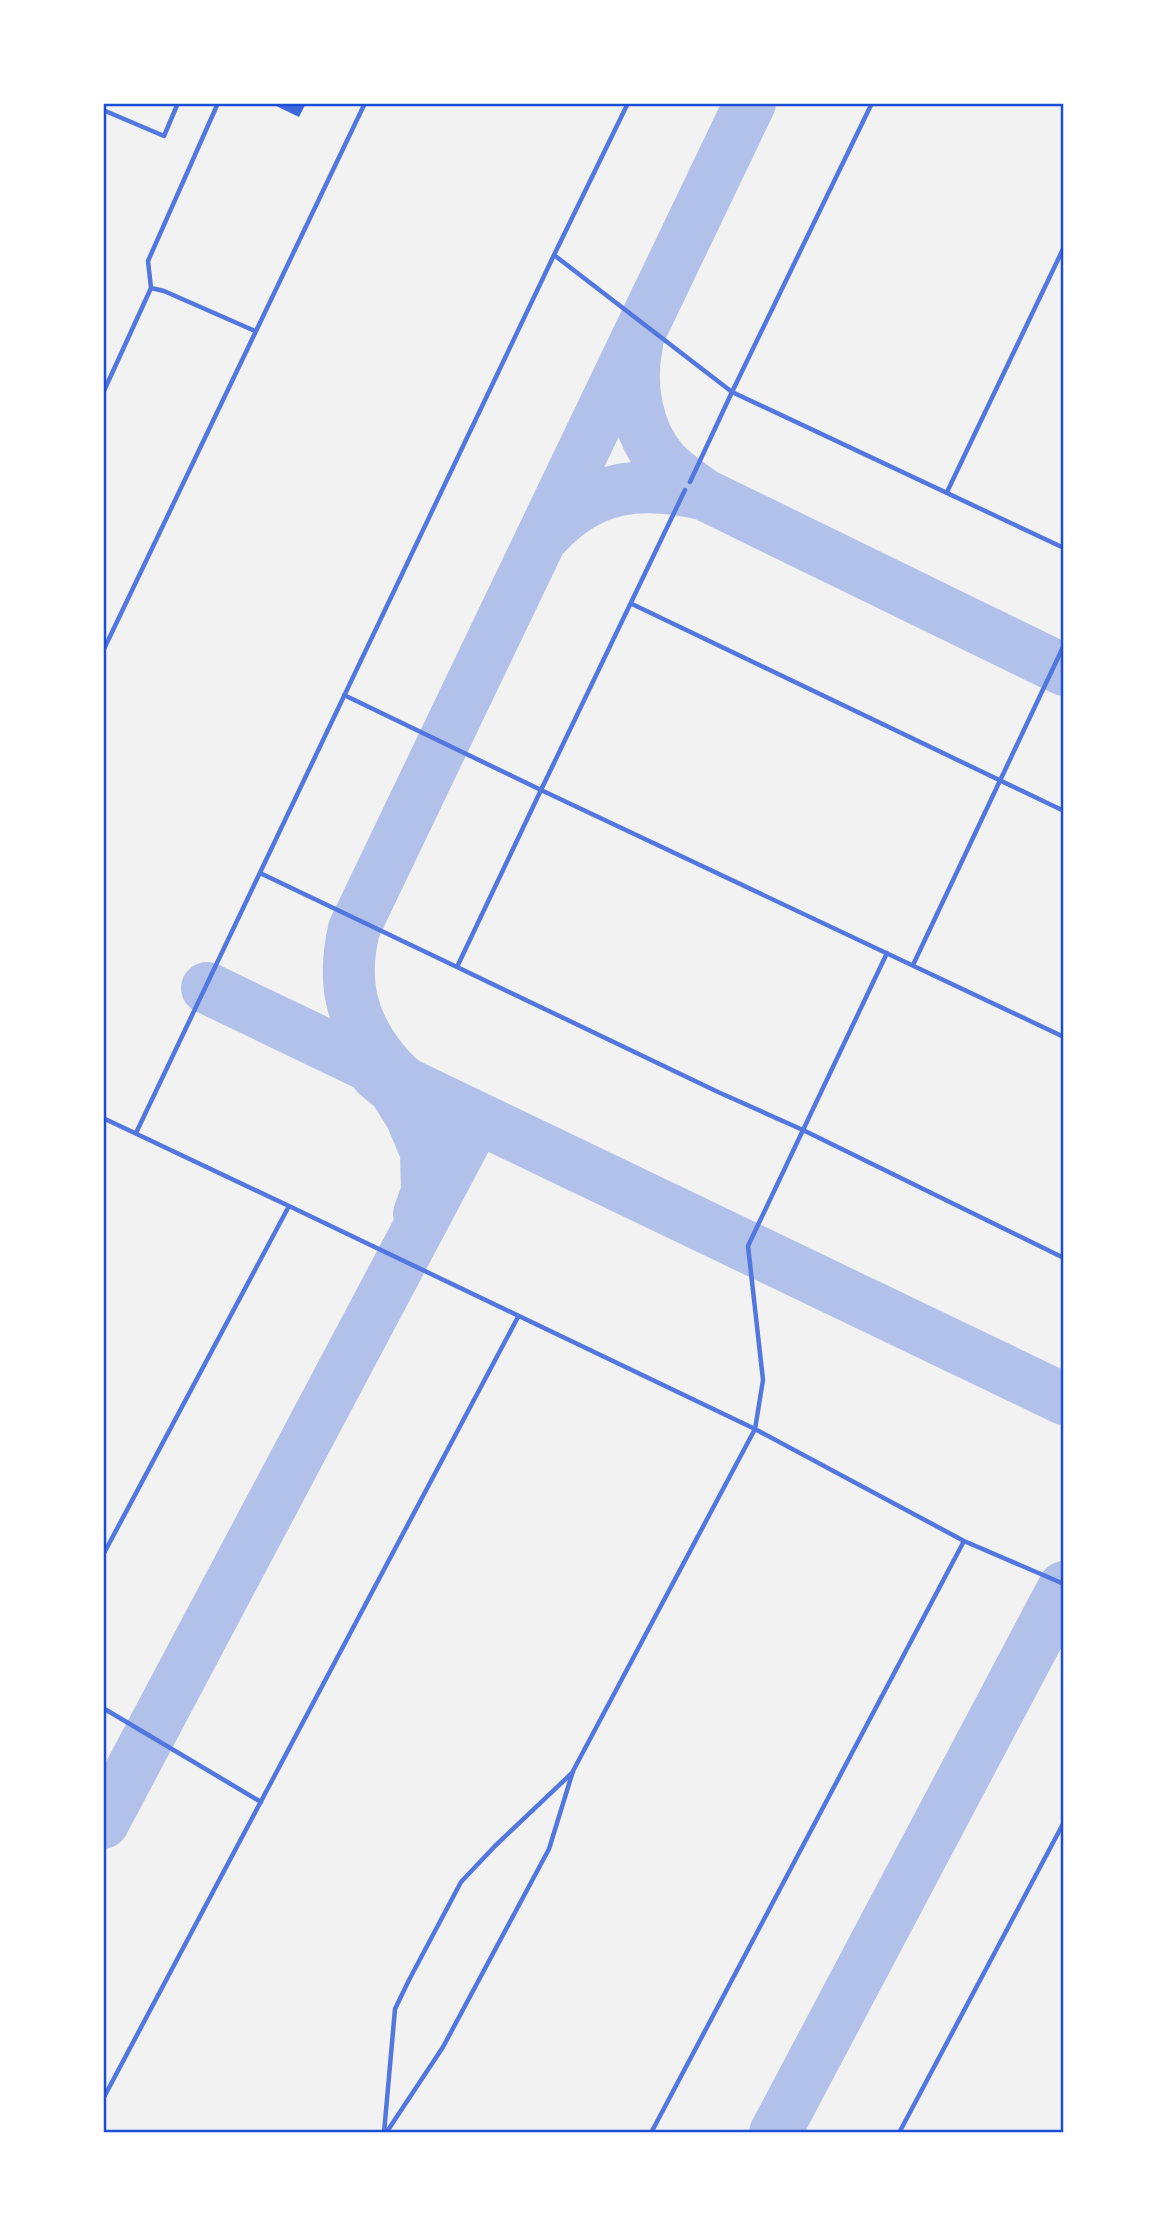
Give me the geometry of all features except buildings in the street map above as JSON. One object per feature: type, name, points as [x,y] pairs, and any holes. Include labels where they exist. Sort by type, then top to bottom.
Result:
[{"type":"lane","points":[[103,110],[164,136],[178,103]]},
{"type":"lane","points":[[103,393],[151,288],[148,261],[218,103]]},
{"type":"lane","points":[[103,651],[365,103]]},
{"type":"lane","points":[[136,1133],[628,103]]},
{"type":"lane","points":[[690,482],[872,103]]},
{"type":"lane","points":[[947,492],[1064,247]]},
{"type":"lane","points":[[554,255],[732,393],[1064,548]]},
{"type":"lane","points":[[151,288],[164,291],[255,331]]},
{"type":"lane","points":[[457,967],[685,490]]},
{"type":"lane","points":[[632,604],[1064,811]]},
{"type":"lane","points":[[913,965],[1064,645]]},
{"type":"lane","points":[[344,695],[1064,1037]]},
{"type":"lane","points":[[260,873],[803,1130],[1064,1258]]},
{"type":"lane","points":[[385,2133],[443,2047],[549,1849],[573,1771],[755,1429],[763,1380],[748,1246],[887,953]]},
{"type":"lane","points":[[103,1118],[755,1429],[964,1541],[1064,1584]]},
{"type":"lane","points":[[103,1555],[289,1206]]},
{"type":"lane","points":[[103,2099],[517,1317]]},
{"type":"lane","points":[[651,2133],[964,1541]]},
{"type":"lane","points":[[103,1708],[261,1802]]},
{"type":"lane","points":[[385,2133],[394,2009],[409,1980],[461,1882],[573,1771]]},
{"type":"lane","points":[[899,2133],[1064,1822]]},
{"type":"taxiway","points":[[416,1089],[398,1077],[383,1061],[356,1015],[349,982],[350,948],[354,929],[750,103]]},
{"type":"taxiway","points":[[637,345],[634,376],[641,422],[654,451],[678,475],[703,494],[1064,670]]},
{"type":"taxiway","points":[[546,534],[581,505],[618,490],[658,487],[703,494]]},
{"type":"taxiway","points":[[207,988],[1064,1399]]},
{"type":"taxiway","points":[[376,1074],[394,1089],[411,1116],[426,1152],[427,1192],[419,1214]]},
{"type":"taxiway","points":[[103,1823],[477,1118]]},
{"type":"taxiway","points":[[775,2133],[1064,1587]]}]
